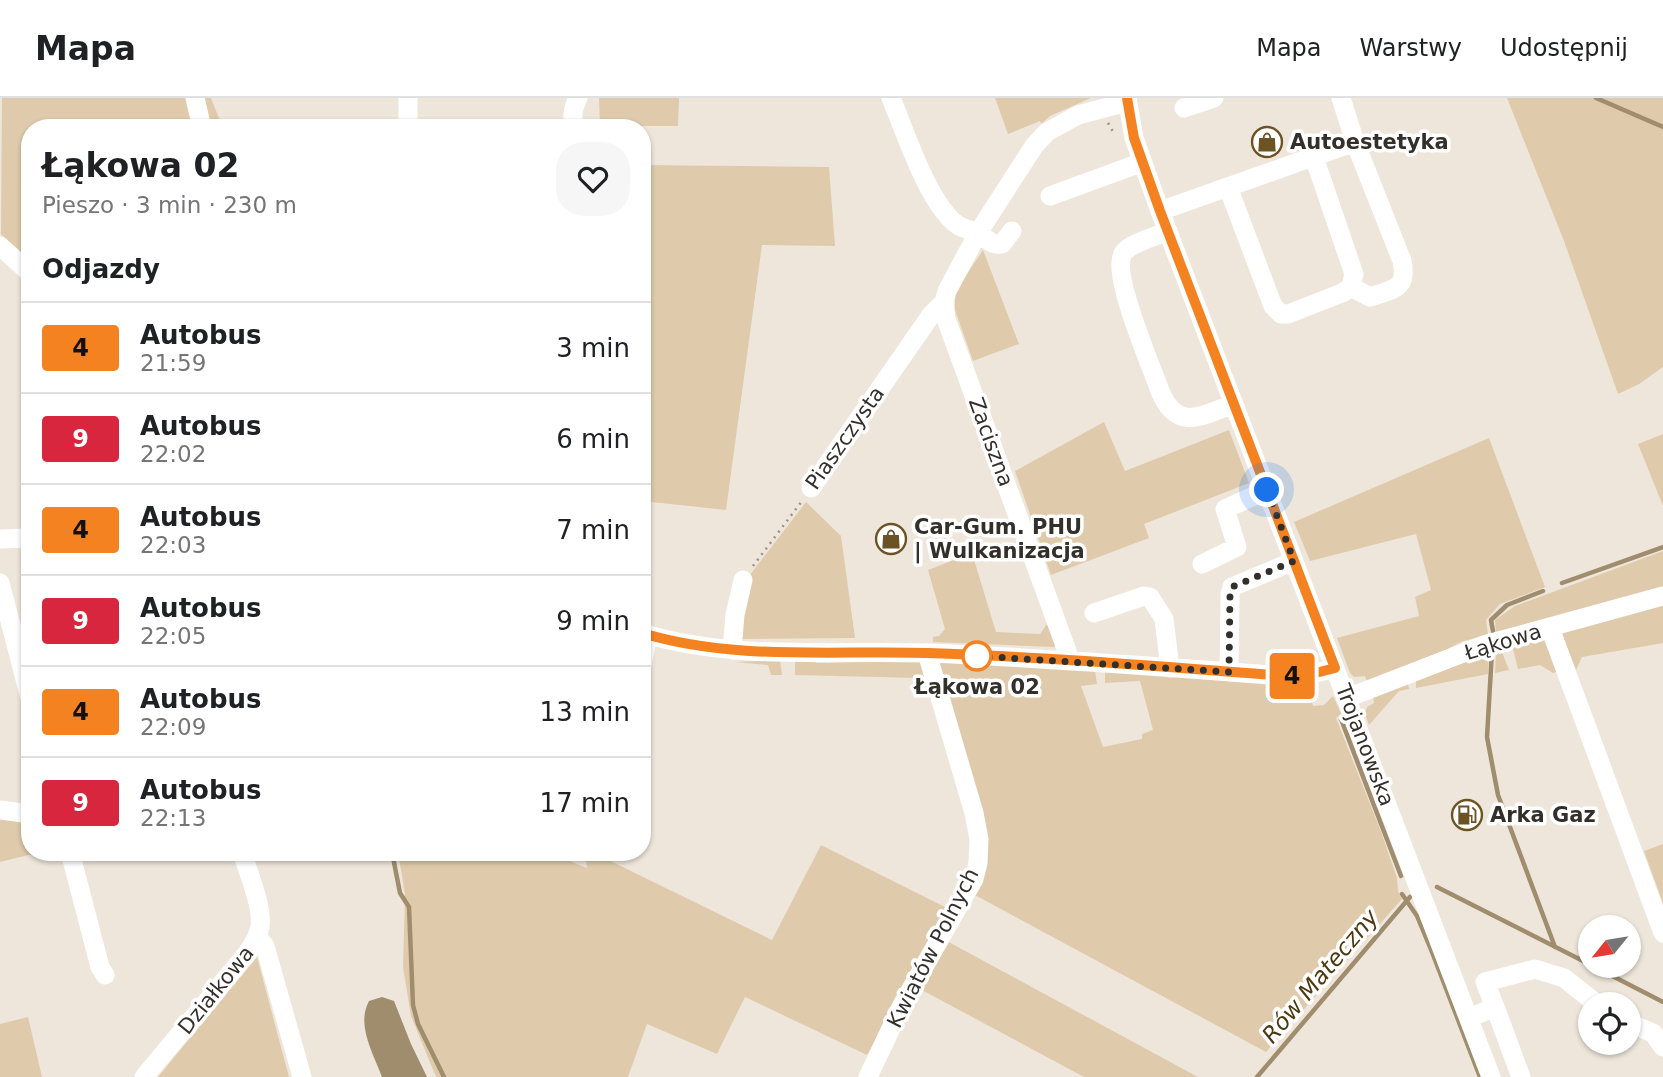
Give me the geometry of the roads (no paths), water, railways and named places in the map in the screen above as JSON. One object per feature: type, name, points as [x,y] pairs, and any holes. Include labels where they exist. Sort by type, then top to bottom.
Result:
[{"type":"street","points":[[195,98],[200,119]]},
{"type":"street","points":[[408,98],[408,119]]},
{"type":"street","points":[[572,119],[578,98]]},
{"type":"street","points":[[891,98],[934,198],[960,226],[978,233],[988,242],[999,245],[1012,230]]},
{"type":"street","points":[[1184,108],[1214,98]]},
{"type":"street","points":[[1340,98],[1405,275],[1397,287],[1370,297],[1351,287]]},
{"type":"street","name":"Piaszczysta","points":[[811,488],[931,315],[944,302],[947,291],[978,233],[1034,146],[1047,132],[1078,115],[1127,100]]},
{"type":"street","name":"Trojanowska","points":[[1127,100],[1134,138],[1160,211],[1491,1077]]},
{"type":"street","points":[[1160,211],[1355,142]]},
{"type":"street","points":[[1228,187],[1273,306],[1281,314],[1288,314],[1342,293],[1351,287],[1354,274],[1314,157]]},
{"type":"street","points":[[1050,196],[1143,162]]},
{"type":"street","points":[[1168,231],[1125,251],[1120,260],[1125,292],[1160,391],[1175,415],[1184,418],[1234,404]]},
{"type":"street","points":[[0,246],[21,265]]},
{"type":"street","name":"Zaciszna","points":[[944,302],[946,319],[1067,651],[1066,660]]},
{"type":"street","points":[[1202,564],[1237,547],[1225,509],[1267,490]]},
{"type":"street","points":[[0,538],[21,538]]},
{"type":"street","points":[[1229,672],[1232,587],[1294,561]]},
{"type":"street","points":[[732,650],[735,615],[743,580]]},
{"type":"street","points":[[0,583],[21,664]]},
{"type":"street","points":[[1094,613],[1144,596],[1150,597],[1164,619],[1170,667]]},
{"type":"street","name":"Łąkowa","points":[[1347,698],[1484,645],[1663,596]]},
{"type":"street","points":[[1550,628],[1663,933]]},
{"type":"street","points":[[651,636],[732,650],[927,653],[1300,677],[1335,668]]},
{"type":"street","name":"Kwiatów Polnych","points":[[868,1077],[902,1005],[974,879],[978,863],[979,839],[974,813],[927,653]]},
{"type":"street","points":[[0,810],[21,813]]},
{"type":"street","points":[[72,861],[100,967],[105,975]]},
{"type":"street","name":"Działkowa","points":[[145,1077],[257,937],[261,925],[260,914],[245,861]]},
{"type":"street","points":[[257,937],[265,946],[302,1077]]},
{"type":"street","points":[[1521,1077],[1485,982],[1535,969],[1564,978],[1582,992]]},
{"type":"street","points":[[1469,1018],[1494,1007]]},
{"type":"street","points":[[1641,1028],[1653,1033],[1663,1047]]},
{"type":"waterway","points":[[1596,98],[1663,127]]},
{"type":"waterway","points":[[1562,583],[1663,547]]},
{"type":"waterway","points":[[1493,631],[1491,620],[1507,605],[1543,591]]},
{"type":"waterway","points":[[1492,651],[1487,737],[1498,795],[1555,947]]},
{"type":"waterway","points":[[1341,719],[1401,876]]},
{"type":"waterway","points":[[394,861],[400,893],[409,907],[413,1005],[418,1024],[444,1077]]},
{"type":"waterway","name":"Rów Mateczny","points":[[1437,887],[1578,958]]},
{"type":"waterway","points":[[1402,894],[1417,916],[1480,1077]]},
{"type":"waterway","name":"Rów Mateczny","points":[[1257,1077],[1410,897]]},
{"type":"waterway","name":"Rów Mateczny","points":[[1616,978],[1663,1002]]},
{"type":"place","name":"Autoestetyka","points":[[1267,142]]},
{"type":"place","name":"Car-Gum. PHU | Wulkanizacja","points":[[891,539]]},
{"type":"place","name":"Łąkowa 02","points":[[977,656]]},
{"type":"place","name":"Arka Gaz","points":[[1467,815]]}]
